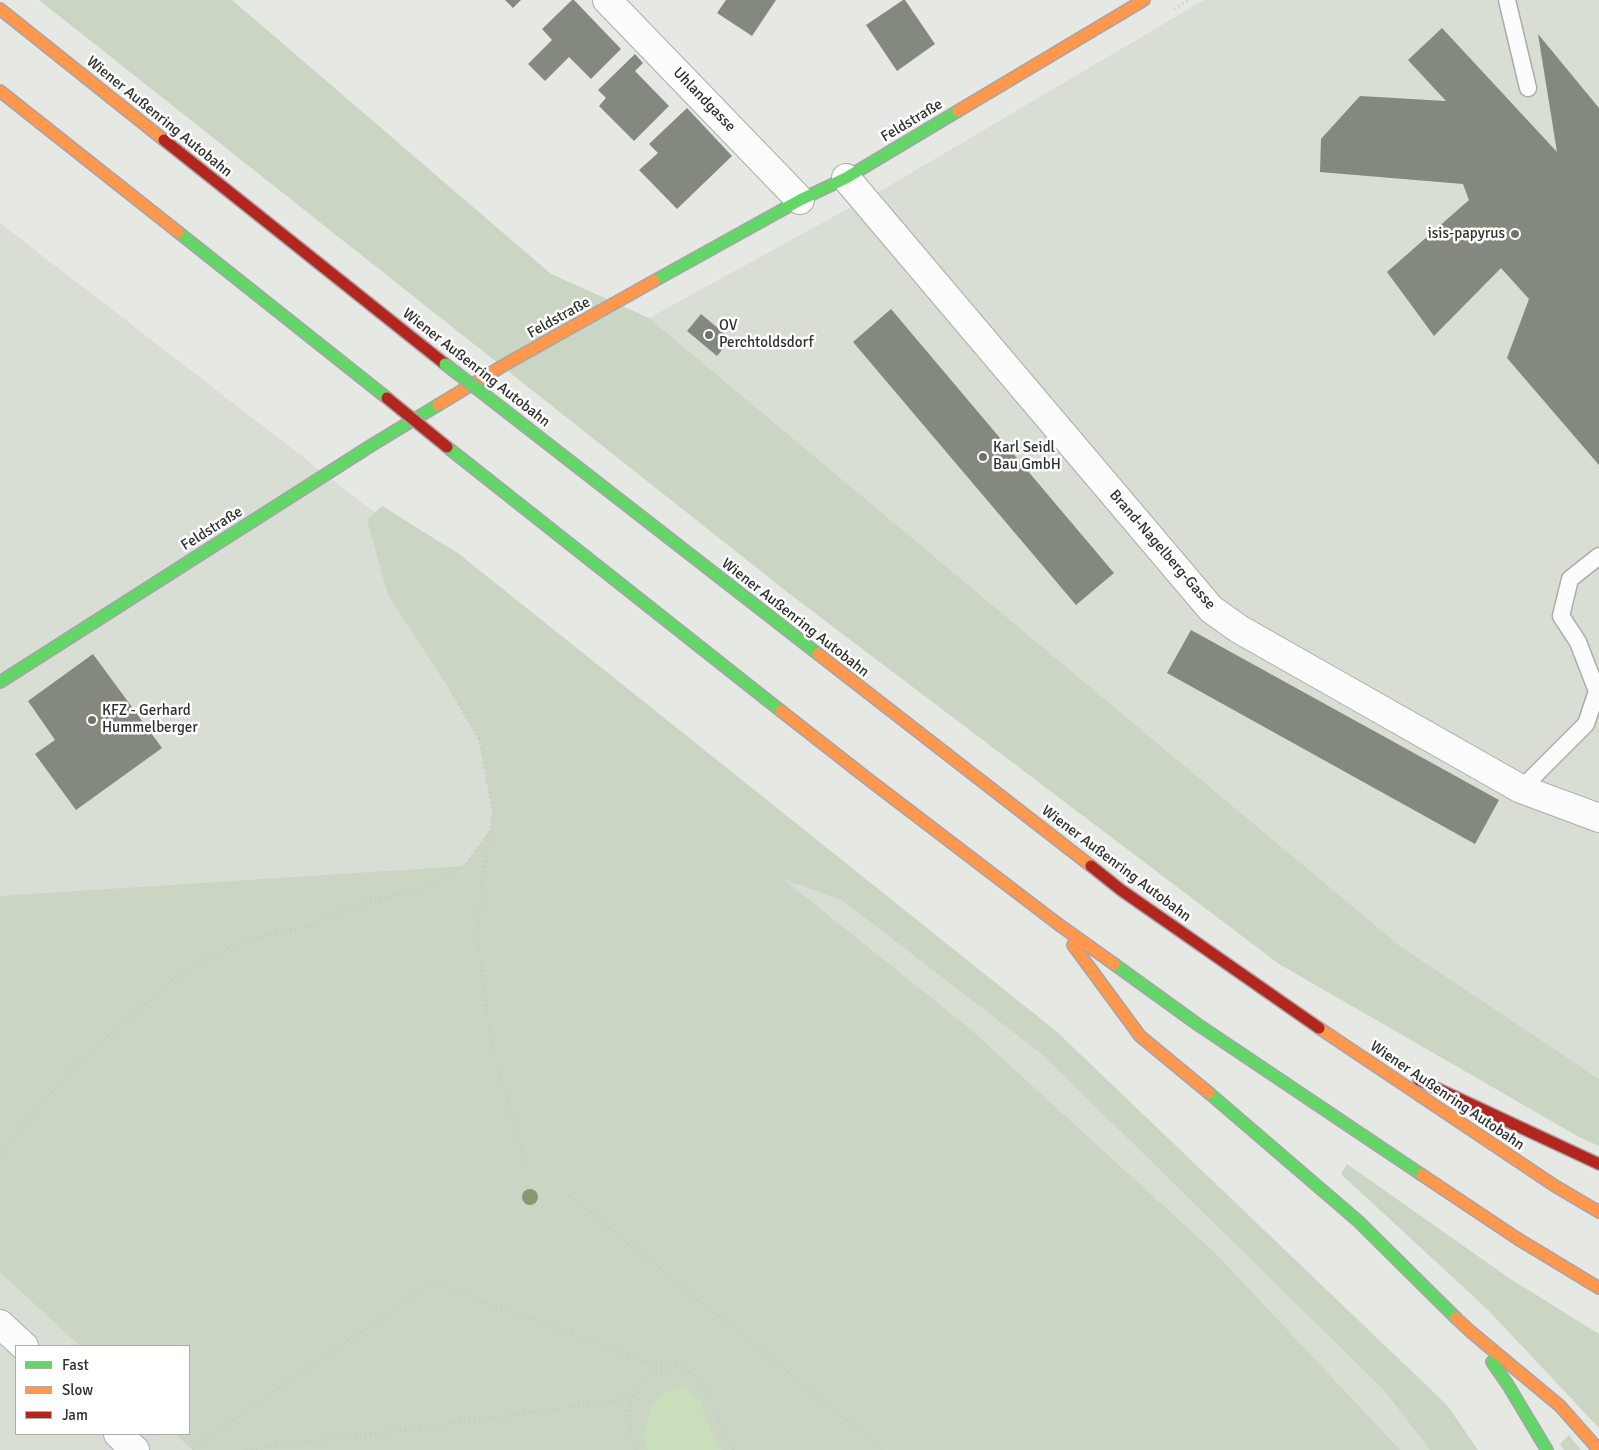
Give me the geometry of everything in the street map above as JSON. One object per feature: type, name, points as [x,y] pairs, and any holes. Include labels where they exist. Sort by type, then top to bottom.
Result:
[{"type":"main road","name":"Feldstraße","points":[[0,682],[372,445],[514,360],[800,200],[846,178],[1144,0]]},
{"type":"main road","name":"Wiener Außenring Autobahn","points":[[0,9],[445,364],[1121,890],[1344,1046],[1555,1186],[1599,1212]]},
{"type":"main road","points":[[0,90],[447,447],[868,779],[1058,924],[1197,1024],[1518,1239],[1599,1288]]},
{"type":"main road","points":[[1058,924],[1140,1036],[1239,1118],[1358,1221],[1471,1332],[1560,1406],[1599,1450]]},
{"type":"main road","points":[[1344,1046],[1599,1164]]},
{"type":"main road","points":[[1471,1332],[1508,1385],[1547,1450]]},
{"type":"street","name":"Uhlandgasse","points":[[608,0],[800,200]]},
{"type":"street","name":"Brand-Nagelberg-Gasse","points":[[846,178],[1211,609],[1239,629],[1521,789],[1599,818]]},
{"type":"street","points":[[0,1324],[23,1345]]},
{"type":"street","points":[[119,1435],[135,1450]]},
{"type":"lane","points":[[1507,0],[1528,88]]},
{"type":"lane","points":[[1521,789],[1586,724],[1597,690],[1578,642],[1561,616],[1570,579],[1599,556]]},
{"type":"path","points":[[453,695],[479,739],[493,813],[483,876],[477,935],[492,1046],[525,1161]]},
{"type":"path","points":[[0,1154],[72,1068],[186,969],[246,940],[309,926],[352,907],[434,886],[464,866],[490,831]]},
{"type":"path","points":[[570,1196],[884,1450]]},
{"type":"path","points":[[193,1450],[207,1438],[432,1283],[665,1368]]},
{"type":"path","points":[[636,1450],[631,1436],[629,1418],[632,1398],[644,1380],[653,1372],[674,1366],[692,1373],[706,1390],[733,1450]]},
{"type":"path","points":[[246,1450],[632,1398]]},
{"type":"shaded area","points":[[39,0],[232,0],[551,274],[649,318],[1400,946],[1599,1079],[1599,1146],[1579,1137],[1279,964],[791,595]]},
{"type":"shaded area","points":[[1204,0],[1599,0],[1599,1079],[1400,946],[649,318],[884,189]]},
{"type":"shaded area","points":[[0,223],[967,970],[1455,1450],[0,1450]]},
{"type":"shaded area","points":[[382,506],[459,554],[1056,1031],[1447,1405],[1478,1450],[1430,1450],[1384,1390],[1043,1055],[842,900],[783,879],[969,1028],[1215,1253],[1400,1450],[722,1450],[711,1432],[699,1399],[643,1435],[648,1450],[193,1450],[176,1435],[190,1435],[190,1345],[79,1345],[0,1272],[0,896],[464,866],[490,831],[493,813],[479,739],[453,695],[388,595],[367,520]]},
{"type":"shaded area","points":[[1347,1164],[1509,1278],[1599,1334],[1599,1428],[1488,1310],[1341,1174]]},
{"type":"shaded area","points":[[683,1387],[699,1399],[711,1432],[722,1450],[648,1450],[643,1435],[651,1407],[665,1392]]},
{"type":"shaded area","points":[[1569,1435],[1581,1450],[1564,1450],[1560,1444]]},
{"type":"building","points":[[505,0],[521,0],[513,8]]},
{"type":"building","points":[[572,0],[621,49],[591,79],[569,57],[545,81],[528,64],[552,40],[542,29]]},
{"type":"building","points":[[726,0],[776,0],[752,36],[717,13]]},
{"type":"building","points":[[905,0],[935,44],[897,71],[866,25]]},
{"type":"building","name":"isis-papyrus","points":[[1442,28],[1557,152],[1538,34],[1599,108],[1599,465],[1507,358],[1529,299],[1501,268],[1434,336],[1387,272],[1469,200],[1463,184],[1320,172],[1321,139],[1360,96],[1446,101],[1408,60]]},
{"type":"building","points":[[635,54],[643,63],[635,71],[669,106],[634,141],[599,106],[606,98],[598,90]]},
{"type":"building","points":[[687,108],[732,156],[677,209],[639,170],[658,153],[649,144]]},
{"type":"building","name":"Karl Seidl Bau GmbH","points":[[891,309],[1114,573],[1076,605],[853,342]]},
{"type":"building","name":"OV Perchtoldsdorf","points":[[701,314],[731,339],[717,356],[687,331]]},
{"type":"building","points":[[1191,630],[1499,800],[1475,844],[1167,673]]},
{"type":"building","name":"KFZ - Gerhard Hummelberger","points":[[93,654],[162,748],[76,810],[35,754],[55,740],[28,701]]},
{"type":"traffic: fast","points":[[654,281],[800,200],[846,178],[958,111]]},
{"type":"traffic: fast","points":[[178,232],[387,398]]},
{"type":"traffic: fast","points":[[445,364],[503,409]]},
{"type":"traffic: fast","points":[[0,682],[438,405]]},
{"type":"traffic: fast","points":[[503,409],[818,654]]},
{"type":"traffic: fast","points":[[447,447],[781,711]]},
{"type":"traffic: fast","points":[[1114,964],[1197,1024],[1422,1175]]},
{"type":"traffic: fast","points":[[1209,1093],[1358,1221],[1456,1318]]},
{"type":"traffic: fast","points":[[1492,1362],[1547,1450]]},
{"type":"traffic: slow","points":[[958,111],[1144,0]]},
{"type":"traffic: slow","points":[[0,9],[164,140]]},
{"type":"traffic: slow","points":[[0,91],[178,232]]},
{"type":"traffic: slow","points":[[438,405],[506,364],[654,281]]},
{"type":"traffic: slow","points":[[818,654],[1091,866]]},
{"type":"traffic: slow","points":[[781,711],[1058,924],[1114,964]]},
{"type":"traffic: slow","points":[[1073,945],[1140,1036],[1209,1093]]},
{"type":"traffic: slow","points":[[1319,1028],[1555,1186],[1599,1212]]},
{"type":"traffic: slow","points":[[1422,1175],[1518,1239],[1599,1288]]},
{"type":"traffic: slow","points":[[1456,1318],[1560,1406],[1599,1450]]},
{"type":"traffic: jam","points":[[164,140],[445,364]]},
{"type":"traffic: jam","points":[[387,398],[447,447]]},
{"type":"traffic: jam","points":[[1091,866],[1121,890],[1319,1028]]},
{"type":"traffic: jam","points":[[1419,1080],[1599,1164]]},
{"type":"place","name":"isis-papyrus","points":[[1515,234]]},
{"type":"place","name":"OV Perchtoldsdorf","points":[[709,335]]},
{"type":"place","name":"Karl Seidl Bau GmbH","points":[[983,457]]},
{"type":"place","name":"KFZ - Gerhard Hummelberger","points":[[92,720]]}]
